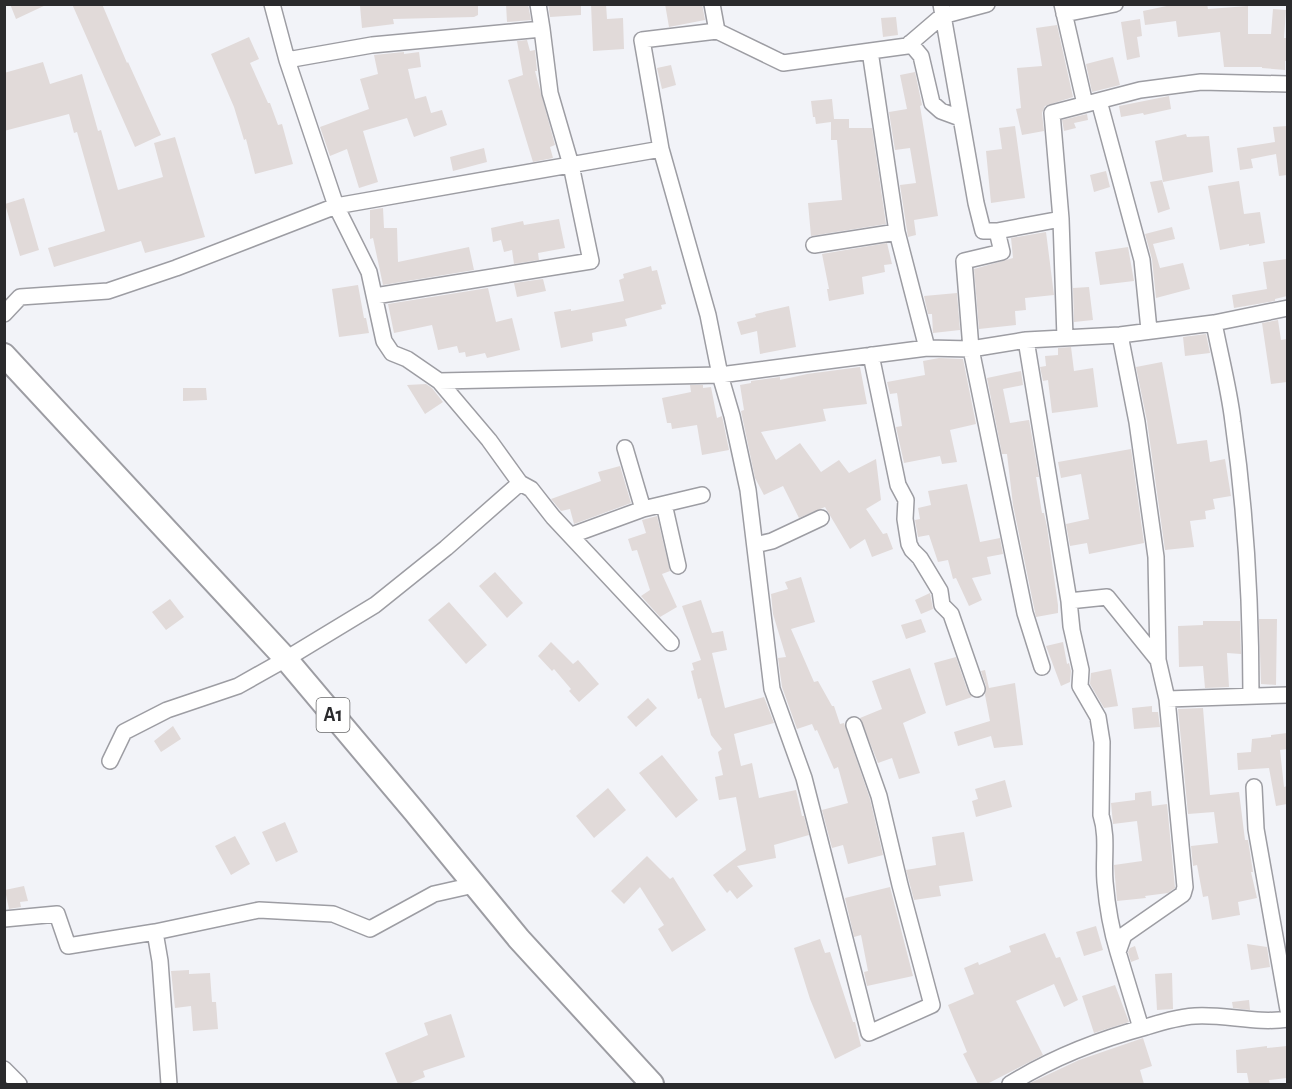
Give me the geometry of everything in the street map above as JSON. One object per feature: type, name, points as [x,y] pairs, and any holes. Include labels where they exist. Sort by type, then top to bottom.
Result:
[{"type":"highway","name":"A1","points":[[4,355],[286,659],[519,939],[652,1084]]},
{"type":"street","points":[[272,4],[287,60],[336,206],[369,272],[384,341],[392,352],[406,358],[439,381],[489,440],[520,483],[531,489],[553,517],[671,643]]},
{"type":"street","points":[[375,296],[591,261],[571,165],[550,93],[538,4]]},
{"type":"street","points":[[712,4],[717,31]]},
{"type":"street","points":[[854,725],[879,796],[932,1005],[869,1033],[804,778],[772,690],[748,490],[708,315],[661,149],[642,40],[717,31],[783,63],[907,46],[942,10],[987,4]]},
{"type":"street","points":[[1115,4],[1063,9],[1142,260],[1149,330]]},
{"type":"street","points":[[942,10],[960,118],[983,231],[997,231],[1061,219]]},
{"type":"street","points":[[287,60],[372,45],[542,29]]},
{"type":"street","points":[[910,43],[921,57],[932,103],[941,111],[960,118]]},
{"type":"street","points":[[870,51],[897,232],[927,348]]},
{"type":"street","points":[[1065,338],[1061,219],[1052,114],[1140,90],[1201,82],[1287,84]]},
{"type":"street","points":[[4,314],[20,297],[108,291],[176,268],[336,206],[661,149]]},
{"type":"street","points":[[997,231],[1002,252],[964,261],[971,349],[1025,613],[1042,667]]},
{"type":"street","points":[[814,245],[897,232]]},
{"type":"street","points":[[439,381],[720,375],[927,348],[971,349],[1026,340],[1120,335],[1214,322],[1287,308]]},
{"type":"street","points":[[1214,322],[1233,419],[1243,501],[1251,614],[1251,696]]},
{"type":"street","points":[[1118,952],[1124,935],[1183,894],[1185,887],[1167,699],[1158,660],[1156,557],[1137,422],[1120,335]]},
{"type":"street","points":[[1026,340],[1072,630],[1081,670],[1080,686],[1098,717],[1102,742],[1101,815],[1104,827],[1105,883],[1112,931],[1141,1028]]},
{"type":"street","points":[[871,355],[898,485],[906,500],[905,519],[909,544],[921,558],[940,591],[942,605],[951,614],[977,689]]},
{"type":"street","points":[[625,448],[643,509]]},
{"type":"street","points":[[110,761],[124,732],[167,710],[238,686],[375,605],[446,548],[520,483]]},
{"type":"street","points":[[572,536],[643,509],[702,495]]},
{"type":"street","points":[[664,504],[678,566]]},
{"type":"street","points":[[755,545],[772,541],[821,518]]},
{"type":"street","points":[[1069,601],[1107,597],[1158,660]]},
{"type":"street","points":[[1167,699],[1287,695]]},
{"type":"street","points":[[1254,787],[1256,829],[1287,1010]]},
{"type":"street","points":[[4,919],[57,914],[68,946],[155,932],[259,910],[333,914],[370,929],[434,894],[474,885]]},
{"type":"street","points":[[155,932],[160,961],[169,1084]]},
{"type":"street","points":[[1010,1084],[1056,1058],[1141,1028],[1194,1016],[1256,1020],[1287,1019]]},
{"type":"street","points":[[4,1069],[20,1084]]},
{"type":"building","points":[[10,4],[48,4],[16,19]]},
{"type":"building","points":[[72,4],[102,4],[161,135],[135,147]]},
{"type":"building","points":[[370,4],[478,4],[478,15],[474,17],[393,19],[394,24],[362,28],[360,6]]},
{"type":"building","points":[[506,4],[528,4],[531,20],[507,22]]},
{"type":"building","points":[[548,4],[581,4],[581,15],[550,17]]},
{"type":"building","points":[[591,4],[606,4],[607,19],[623,18],[624,49],[593,51]]},
{"type":"building","points":[[665,4],[702,4],[705,20],[669,27]]},
{"type":"building","points":[[1176,4],[1207,4],[1208,9],[1248,6],[1248,34],[1271,34],[1273,9],[1286,10],[1284,38],[1287,38],[1287,61],[1285,61],[1285,70],[1262,67],[1224,67],[1220,32],[1178,37],[1176,21],[1145,25],[1143,11]]},
{"type":"building","points":[[896,17],[898,35],[883,37],[881,18]]},
{"type":"building","points":[[1140,19],[1142,36],[1137,37],[1140,57],[1127,60],[1121,22]]},
{"type":"building","points":[[1057,25],[1073,97],[1045,106],[1042,113],[1044,131],[1022,135],[1016,109],[1021,108],[1017,68],[1042,66],[1036,28]]},
{"type":"building","points":[[249,37],[259,59],[250,63],[278,125],[282,124],[293,164],[255,174],[246,139],[244,140],[234,107],[211,54]]},
{"type":"building","points":[[527,40],[530,51],[535,50],[537,71],[535,71],[555,145],[550,147],[553,158],[533,162],[508,80],[523,75],[517,41]]},
{"type":"building","points":[[404,52],[404,54],[419,52],[421,67],[408,69],[415,99],[426,96],[431,113],[442,110],[447,125],[414,137],[407,118],[363,131],[378,182],[359,188],[347,149],[330,156],[320,127],[369,109],[360,79],[378,74],[374,55]]},
{"type":"building","points":[[1113,57],[1120,85],[1092,92],[1086,64]]},
{"type":"building","points":[[43,62],[50,84],[82,74],[118,190],[163,177],[154,143],[175,137],[205,237],[145,253],[141,241],[54,267],[48,248],[105,231],[77,132],[74,133],[69,114],[4,131],[4,73]]},
{"type":"building","points":[[671,65],[676,85],[662,89],[657,68]]},
{"type":"building","points":[[915,72],[938,216],[914,220],[916,235],[908,237],[900,185],[916,183],[910,148],[895,150],[889,112],[907,109],[900,75]]},
{"type":"building","points":[[1169,96],[1171,109],[1121,117],[1119,106]]},
{"type":"building","points":[[832,99],[834,119],[849,119],[849,128],[872,128],[886,224],[811,236],[808,203],[842,200],[837,140],[831,140],[831,122],[816,124],[811,101]]},
{"type":"building","points":[[1087,114],[1088,120],[1074,123],[1076,128],[1064,131],[1062,120]]},
{"type":"building","points":[[1015,126],[1025,198],[991,203],[986,151],[1002,149],[999,128]]},
{"type":"building","points":[[1287,126],[1287,175],[1279,176],[1276,154],[1251,159],[1253,168],[1240,170],[1237,148],[1275,142],[1273,127]]},
{"type":"building","points":[[1186,134],[1187,137],[1209,136],[1213,172],[1163,182],[1155,141]]},
{"type":"building","points":[[484,148],[487,162],[453,171],[450,157]]},
{"type":"building","points":[[1106,171],[1110,187],[1094,192],[1090,175]]},
{"type":"building","points":[[1162,180],[1170,209],[1158,213],[1150,182]]},
{"type":"building","points":[[1239,181],[1244,214],[1260,212],[1265,243],[1220,250],[1208,186]]},
{"type":"building","points":[[24,198],[39,250],[20,256],[5,204]]},
{"type":"building","points":[[383,208],[384,228],[397,228],[398,262],[469,247],[474,270],[383,285],[373,238],[370,239],[370,210]]},
{"type":"building","points":[[559,219],[565,248],[538,253],[539,260],[514,264],[512,250],[504,252],[501,240],[493,242],[491,228],[523,221],[524,225]]},
{"type":"building","points":[[1172,227],[1175,239],[1153,244],[1160,268],[1183,263],[1190,289],[1156,298],[1152,259],[1145,234]]},
{"type":"building","points":[[1046,232],[1054,295],[1025,298],[1026,310],[1015,311],[1016,325],[979,329],[974,269],[1013,258],[1011,238]]},
{"type":"building","points":[[887,243],[892,264],[884,265],[885,272],[862,277],[864,294],[829,301],[822,254]]},
{"type":"building","points":[[1128,247],[1134,281],[1100,285],[1095,252]]},
{"type":"building","points":[[1287,259],[1287,296],[1275,299],[1275,301],[1234,308],[1232,295],[1267,289],[1263,262]]},
{"type":"building","points":[[651,266],[652,271],[657,270],[666,304],[661,305],[662,309],[625,319],[627,326],[592,333],[593,341],[561,348],[554,312],[624,301],[619,280],[624,278],[623,274]]},
{"type":"building","points":[[543,279],[546,291],[517,297],[514,283]]},
{"type":"building","points":[[358,285],[369,333],[339,337],[332,289]]},
{"type":"building","points":[[1089,287],[1093,320],[1074,322],[1073,288]]},
{"type":"building","points":[[488,288],[496,322],[512,318],[520,350],[487,358],[485,353],[466,357],[465,352],[459,353],[457,346],[438,350],[432,325],[394,333],[388,304]]},
{"type":"building","points":[[957,293],[960,330],[933,333],[932,314],[928,314],[924,296]]},
{"type":"building","points":[[789,306],[796,347],[760,354],[757,331],[741,335],[737,322],[756,317],[755,314]]},
{"type":"building","points":[[1278,320],[1281,340],[1287,339],[1287,382],[1271,384],[1262,323]]},
{"type":"building","points":[[1206,334],[1210,353],[1185,356],[1183,337]]},
{"type":"building","points":[[1071,347],[1074,371],[1093,368],[1098,407],[1052,413],[1048,380],[1043,381],[1040,367],[1046,366],[1045,356],[1058,355],[1058,348]]},
{"type":"building","points":[[939,358],[963,359],[976,424],[950,430],[957,462],[942,464],[940,456],[904,463],[896,427],[902,426],[897,393],[890,394],[887,382],[925,375],[923,361]]},
{"type":"building","points":[[1162,362],[1177,444],[1207,440],[1210,462],[1225,459],[1231,496],[1213,499],[1215,509],[1205,511],[1206,519],[1190,521],[1194,547],[1165,550],[1147,421],[1136,367]]},
{"type":"building","points":[[860,367],[867,404],[823,409],[826,421],[761,432],[776,460],[800,443],[821,472],[839,460],[849,473],[876,459],[881,500],[866,509],[883,534],[887,533],[893,549],[872,557],[865,539],[850,549],[825,507],[799,518],[783,486],[764,495],[755,478],[741,411],[744,410],[740,385],[751,383],[751,381],[780,377],[780,380]]},
{"type":"building","points":[[1021,371],[1023,385],[1003,389],[1010,423],[1029,420],[1039,477],[1036,477],[1042,513],[1044,513],[1047,527],[1058,605],[1058,613],[1036,617],[1013,505],[1007,454],[1002,454],[987,378]]},
{"type":"building","points":[[426,384],[443,402],[425,414],[407,385]]},
{"type":"building","points":[[690,385],[711,387],[717,418],[722,416],[729,450],[702,455],[697,425],[672,429],[671,423],[667,423],[662,398],[691,392]]},
{"type":"building","points":[[183,388],[206,388],[207,400],[183,401]]},
{"type":"building","points":[[1131,449],[1144,543],[1089,554],[1087,543],[1070,546],[1066,524],[1089,519],[1081,474],[1061,478],[1058,462]]},
{"type":"building","points":[[620,466],[631,503],[574,524],[570,509],[561,511],[551,499],[601,481],[598,472]]},
{"type":"building","points":[[967,484],[980,542],[1000,538],[1003,554],[987,557],[991,574],[972,578],[982,600],[969,606],[956,578],[953,579],[948,560],[938,562],[929,535],[918,537],[915,520],[920,519],[918,508],[931,505],[928,491]]},
{"type":"building","points":[[657,516],[670,571],[662,574],[677,607],[660,617],[641,596],[650,590],[637,550],[632,551],[628,539],[646,533],[642,520]]},
{"type":"building","points":[[495,572],[523,603],[507,618],[479,586]]},
{"type":"building","points":[[801,577],[815,622],[791,629],[814,682],[818,681],[834,706],[840,724],[844,723],[870,799],[883,855],[848,864],[843,845],[832,848],[822,810],[848,803],[838,767],[834,769],[817,730],[815,731],[812,724],[797,729],[782,687],[778,658],[786,657],[773,614],[771,594],[788,589],[785,582]]},
{"type":"building","points":[[930,593],[933,609],[921,614],[915,600]]},
{"type":"building","points":[[170,599],[184,617],[166,630],[152,612]]},
{"type":"building","points":[[701,600],[712,633],[723,631],[727,650],[712,653],[725,708],[764,697],[774,723],[734,734],[741,766],[752,763],[759,798],[796,790],[809,835],[774,845],[776,858],[737,866],[753,886],[737,899],[730,890],[727,893],[713,875],[746,850],[736,797],[719,800],[715,777],[723,775],[718,752],[722,749],[711,735],[691,671],[694,670],[692,663],[701,660],[682,606]]},
{"type":"building","points":[[449,602],[487,645],[466,664],[428,620]]},
{"type":"building","points":[[921,619],[926,632],[906,639],[901,625]]},
{"type":"building","points":[[1259,619],[1277,619],[1276,685],[1261,684]]},
{"type":"building","points":[[1203,621],[1240,621],[1241,654],[1227,653],[1229,687],[1205,688],[1203,666],[1179,667],[1178,626],[1203,625]]},
{"type":"building","points":[[551,642],[573,664],[578,660],[599,684],[579,702],[554,669],[552,671],[538,656]]},
{"type":"building","points":[[1063,642],[1067,664],[1069,663],[1071,671],[1070,682],[1061,686],[1046,646]]},
{"type":"building","points":[[956,657],[968,692],[972,697],[946,706],[934,663]]},
{"type":"building","points":[[910,668],[926,713],[903,723],[920,773],[899,779],[892,758],[878,763],[860,718],[882,709],[872,681]]},
{"type":"building","points":[[1111,669],[1118,706],[1104,708],[1090,684],[1091,673]]},
{"type":"building","points":[[985,670],[989,688],[1015,683],[1023,745],[994,748],[991,736],[958,746],[954,732],[990,721],[985,695],[986,686],[981,671]]},
{"type":"building","points":[[648,698],[657,708],[636,727],[627,717]]},
{"type":"building","points":[[1152,706],[1152,712],[1158,712],[1160,727],[1134,729],[1132,708]]},
{"type":"building","points":[[1203,708],[1210,795],[1239,792],[1245,840],[1248,840],[1253,872],[1251,872],[1257,898],[1238,902],[1240,915],[1212,920],[1208,896],[1203,897],[1197,865],[1193,866],[1191,846],[1218,843],[1214,812],[1188,814],[1178,709]]},
{"type":"building","points":[[173,726],[181,739],[161,752],[154,741]]},
{"type":"building","points":[[1287,733],[1287,749],[1280,750],[1284,787],[1287,786],[1287,804],[1276,806],[1269,768],[1238,770],[1237,753],[1251,752],[1252,739]]},
{"type":"building","points":[[662,755],[698,800],[676,818],[639,773]]},
{"type":"building","points":[[1005,780],[1012,807],[976,817],[972,801],[978,799],[975,789]]},
{"type":"building","points":[[608,788],[626,810],[594,838],[576,816]]},
{"type":"building","points":[[1151,791],[1152,806],[1167,804],[1175,888],[1168,893],[1145,896],[1146,898],[1117,901],[1114,865],[1142,861],[1137,821],[1113,824],[1111,803],[1135,800],[1135,793]]},
{"type":"building","points":[[285,822],[298,852],[276,862],[262,832]]},
{"type":"building","points":[[964,832],[973,881],[939,886],[941,896],[914,900],[906,870],[936,865],[932,837]]},
{"type":"building","points":[[235,836],[250,864],[231,875],[215,846]]},
{"type":"building","points":[[647,856],[670,879],[673,877],[706,930],[672,952],[658,929],[664,925],[640,887],[624,904],[611,891]]},
{"type":"building","points":[[24,886],[28,901],[20,902],[21,907],[9,909],[5,890]]},
{"type":"building","points":[[890,887],[913,976],[867,986],[864,972],[868,971],[861,935],[854,937],[845,898]]},
{"type":"building","points":[[1096,926],[1103,950],[1084,956],[1076,932]]},
{"type":"building","points":[[1045,933],[1056,958],[1060,957],[1078,1000],[1064,1007],[1054,984],[1016,1001],[1043,1055],[987,1084],[978,1084],[963,1054],[967,1052],[948,1005],[974,994],[964,968],[978,962],[979,965],[1011,952],[1009,946]]},
{"type":"building","points":[[820,939],[825,953],[830,952],[853,1022],[855,1022],[861,1046],[835,1059],[810,999],[794,948]]},
{"type":"building","points":[[1247,944],[1267,947],[1270,967],[1251,970]]},
{"type":"building","points":[[1135,946],[1139,959],[1131,962],[1128,952]]},
{"type":"building","points":[[189,970],[189,974],[210,973],[212,1002],[216,1002],[218,1029],[193,1031],[191,1006],[175,1008],[171,971]]},
{"type":"building","points":[[1172,973],[1173,1009],[1157,1010],[1155,974]]},
{"type":"building","points":[[1115,985],[1129,1022],[1094,1033],[1082,996]]},
{"type":"building","points":[[1249,1000],[1250,1010],[1233,1008],[1232,1002]]},
{"type":"building","points":[[451,1014],[465,1057],[423,1071],[425,1077],[408,1084],[398,1084],[385,1053],[428,1035],[424,1023]]},
{"type":"building","points":[[1143,1038],[1152,1066],[1140,1070],[1144,1084],[1028,1084],[1079,1060]]},
{"type":"building","points":[[1267,1046],[1267,1048],[1287,1046],[1287,1078],[1269,1080],[1270,1084],[1249,1084],[1247,1073],[1237,1073],[1236,1050]]}]
